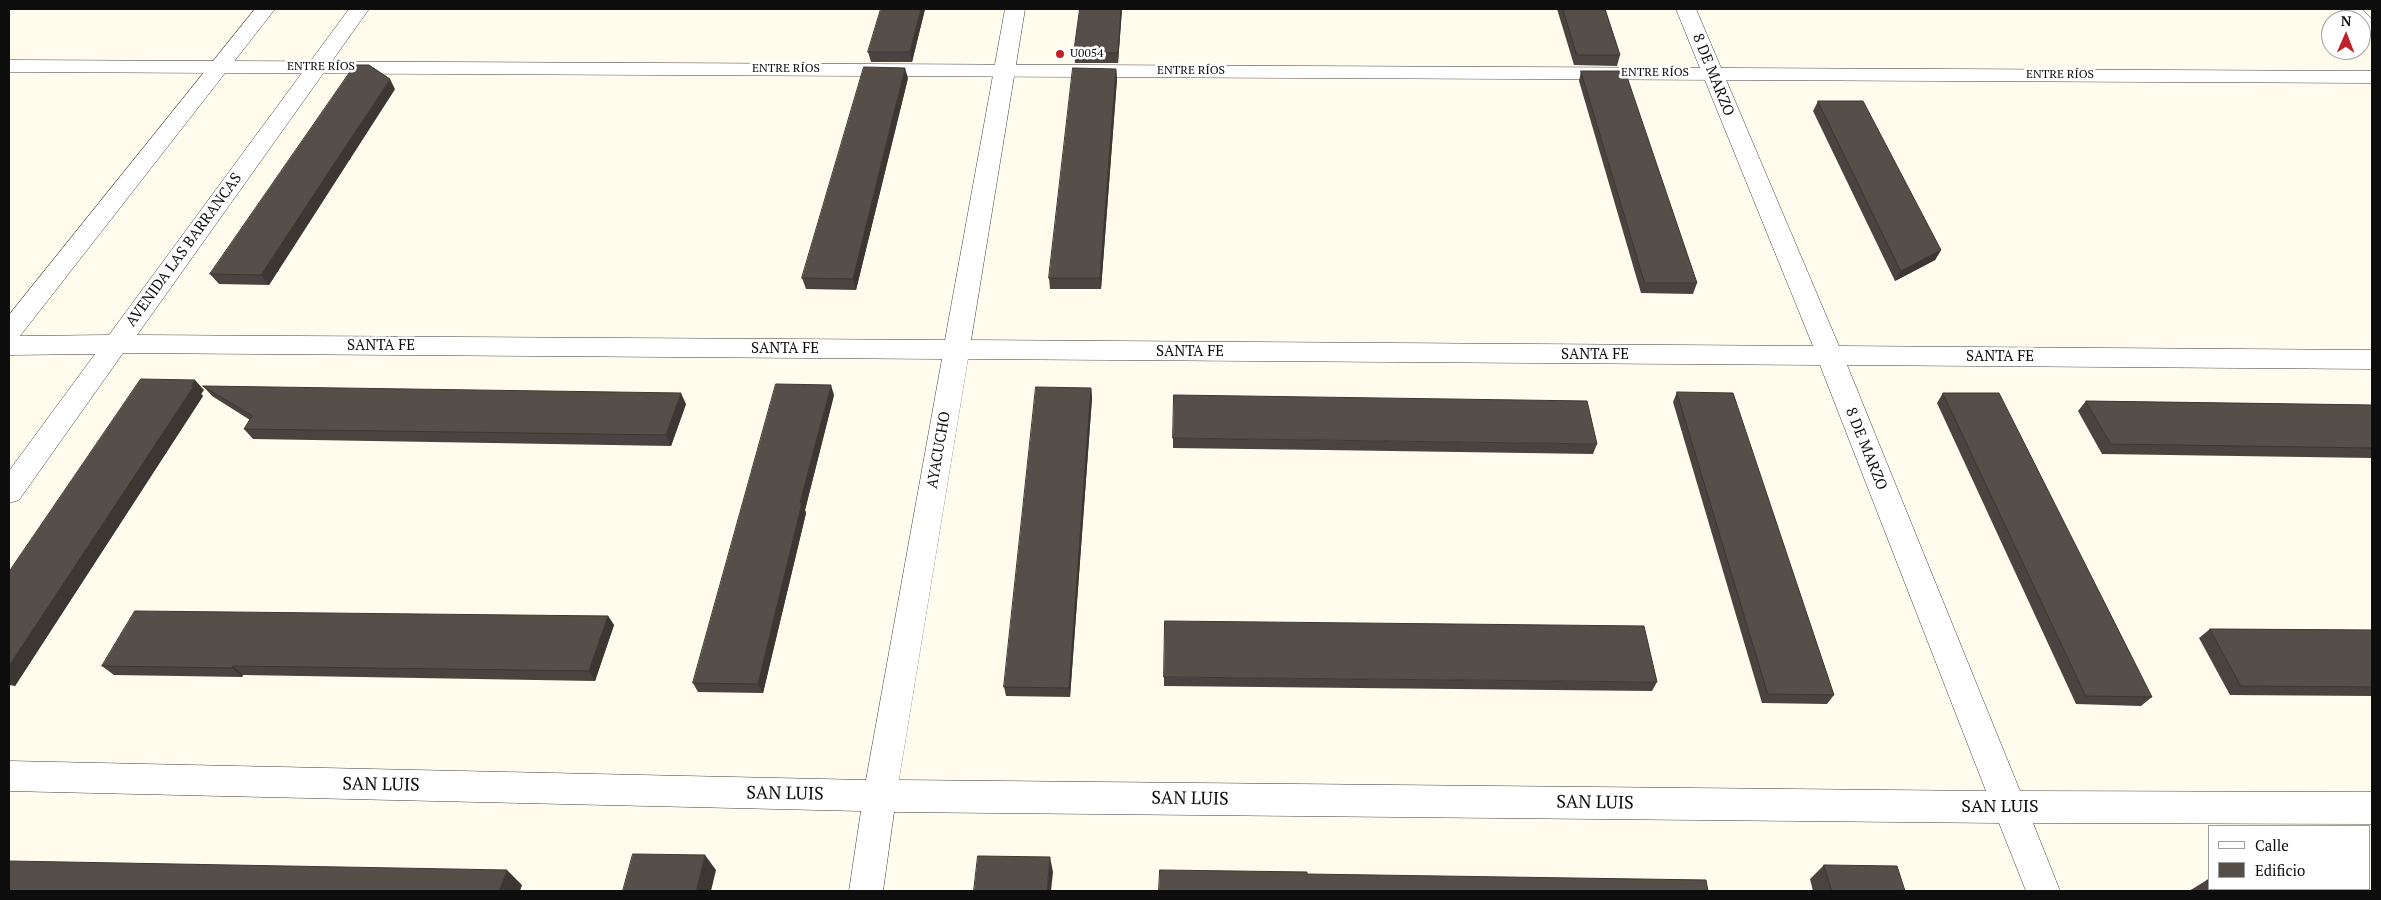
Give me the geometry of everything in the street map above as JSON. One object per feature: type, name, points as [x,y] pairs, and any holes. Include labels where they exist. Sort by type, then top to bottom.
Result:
[{"type":"street","points":[[9,332],[265,9]]},
{"type":"street","name":"AVENIDA LAS BARRANCAS","points":[[9,492],[359,9]]},
{"type":"street","name":"AYACUCHO","points":[[866,891],[880,796],[1015,9]]},
{"type":"street","name":"8 DE MARZO","points":[[1686,9],[1830,356],[2043,891]]},
{"type":"street","points":[[2351,9],[2372,31]]},
{"type":"street","name":"ENTRE RÍOS","points":[[9,66],[2372,77]]},
{"type":"street","name":"SANTA FE","points":[[9,346],[115,344],[956,351],[2372,358]]},
{"type":"street","name":"SAN LUIS","points":[[9,776],[880,796],[2009,807],[2372,808]]},
{"type":"building","points":[[881,9],[921,9],[910,52],[868,52]]},
{"type":"building","points":[[1080,9],[1121,9],[1118,53],[1074,53]]},
{"type":"building","points":[[1563,9],[1605,9],[1620,55],[1577,55]]},
{"type":"building","points":[[355,65],[369,65],[390,79],[261,275],[210,274]]},
{"type":"building","points":[[864,67],[905,68],[853,279],[802,278]]},
{"type":"building","points":[[1073,68],[1116,69],[1100,278],[1049,278]]},
{"type":"building","points":[[1581,71],[1625,71],[1697,283],[1645,283]]},
{"type":"building","points":[[1818,101],[1863,101],[1941,250],[1901,271]]},
{"type":"building","points":[[141,379],[195,380],[191,386],[194,386],[9,666],[9,572]]},
{"type":"building","points":[[776,384],[831,385],[800,503],[802,503],[758,684],[693,683]]},
{"type":"building","points":[[203,386],[681,393],[666,435],[244,429],[252,416]]},
{"type":"building","points":[[1036,387],[1091,388],[1069,688],[1004,687]]},
{"type":"building","points":[[1677,392],[1733,393],[1834,695],[1768,694]]},
{"type":"building","points":[[1943,393],[1999,393],[2152,697],[2086,696]]},
{"type":"building","points":[[1174,395],[1587,401],[1597,444],[1173,438]]},
{"type":"building","points":[[2086,401],[2372,405],[2372,448],[2111,444]]},
{"type":"building","points":[[135,611],[608,616],[589,671],[102,666]]},
{"type":"building","points":[[1165,621],[1644,626],[1657,682],[1164,677]]},
{"type":"building","points":[[2210,629],[2372,630],[2372,687],[2241,686]]},
{"type":"building","points":[[633,854],[705,855],[696,891],[623,891]]},
{"type":"building","points":[[978,856],[1050,857],[1047,891],[974,891]]},
{"type":"building","points":[[9,861],[507,870],[499,891],[9,891]]},
{"type":"building","points":[[1824,865],[1897,866],[1905,891],[1832,891]]},
{"type":"building","points":[[1160,870],[1706,880],[1708,891],[1159,891]]},
{"type":"building","points":[[2212,890],[2361,891],[2212,891]]},
{"type":"place","name":"U0054","points":[[1060,54]]}]
